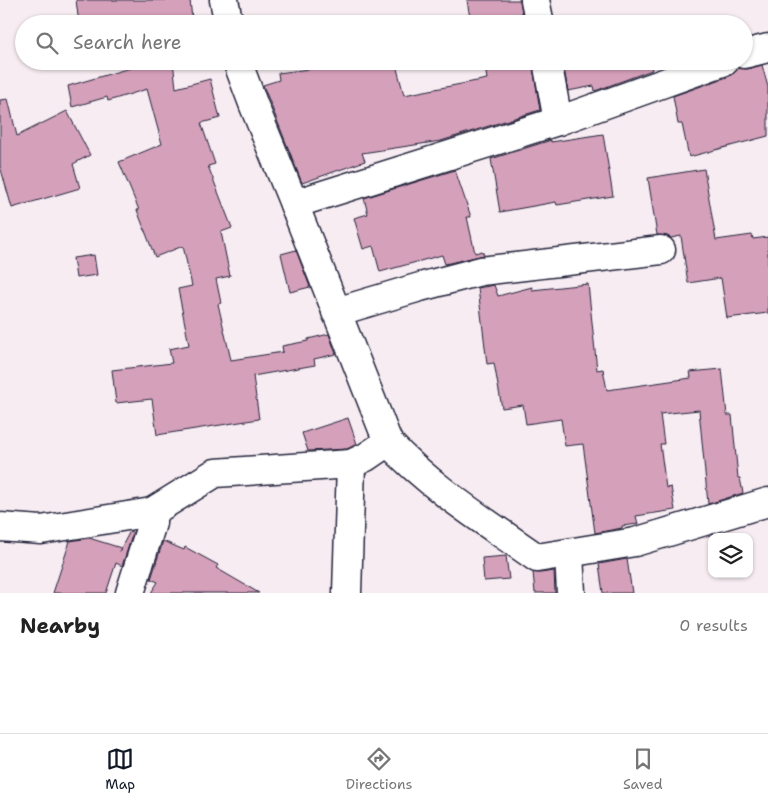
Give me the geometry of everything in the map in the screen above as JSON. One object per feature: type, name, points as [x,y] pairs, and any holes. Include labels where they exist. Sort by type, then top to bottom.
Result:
[{"type":"street","points":[[224,0],[228,15]]},
{"type":"street","points":[[535,0],[538,15]]},
{"type":"street","points":[[753,52],[768,48]]},
{"type":"street","points":[[240,70],[388,442],[408,463],[537,558],[635,542],[768,502]]},
{"type":"street","points":[[549,70],[558,121]]},
{"type":"street","points":[[294,204],[558,121],[700,70]]},
{"type":"street","points":[[336,312],[481,271],[661,250]]},
{"type":"street","points":[[0,527],[41,530],[152,512],[215,473],[351,464],[366,457],[388,442]]},
{"type":"street","points":[[347,593],[351,464]]},
{"type":"street","points":[[130,593],[152,523],[152,512]]},
{"type":"street","points":[[569,553],[571,593]]},
{"type":"building","points":[[76,0],[190,0],[192,15],[78,15]]},
{"type":"building","points":[[467,0],[520,0],[522,15],[470,15]]},
{"type":"building","points":[[762,65],[768,87],[768,136],[689,157],[682,124],[678,124],[673,96],[730,76],[736,70],[753,70],[753,68]]},
{"type":"building","points":[[123,70],[174,70],[176,88],[210,79],[220,118],[201,123],[215,164],[208,166],[232,228],[221,232],[230,276],[216,279],[221,303],[218,304],[231,360],[283,352],[282,346],[308,341],[308,339],[329,334],[336,354],[314,359],[315,365],[253,376],[259,419],[157,435],[152,399],[116,403],[112,370],[172,363],[169,349],[189,345],[178,289],[192,286],[183,246],[155,257],[137,210],[139,210],[119,162],[162,144],[147,89],[108,101],[107,97],[72,107],[68,86]]},
{"type":"building","points":[[301,70],[397,70],[404,95],[487,79],[486,70],[533,70],[540,110],[441,141],[362,153],[365,161],[302,183],[263,85],[279,80],[278,73]]},
{"type":"building","points":[[564,70],[652,70],[595,91],[594,86],[568,91]]},
{"type":"building","points":[[8,99],[17,136],[67,111],[90,155],[73,164],[80,188],[12,208],[0,166],[0,100]]},
{"type":"building","points":[[603,134],[613,196],[557,205],[556,202],[500,212],[491,159],[551,140],[551,142]]},
{"type":"building","points":[[704,169],[716,240],[752,235],[753,239],[768,237],[768,313],[727,318],[721,278],[688,283],[681,236],[671,238],[657,235],[648,178]]},
{"type":"building","points":[[455,170],[471,217],[467,217],[475,253],[482,251],[484,255],[445,264],[442,255],[380,272],[373,246],[363,249],[354,218],[368,214],[364,198]]},
{"type":"building","points":[[296,250],[310,287],[290,292],[281,254]]},
{"type":"building","points":[[94,255],[97,275],[76,278],[73,258]]},
{"type":"building","points":[[588,284],[597,370],[603,369],[607,390],[691,378],[690,372],[722,369],[727,415],[732,415],[738,478],[740,478],[743,493],[708,504],[699,410],[660,414],[664,444],[660,444],[666,488],[671,487],[675,510],[636,516],[638,524],[595,533],[583,444],[565,446],[561,419],[526,424],[523,405],[502,408],[494,363],[487,364],[478,288],[494,285],[498,296],[532,287],[532,290]]},
{"type":"building","points":[[348,418],[357,444],[347,449],[308,451],[302,433]]},
{"type":"building","points":[[130,531],[133,533],[122,566],[116,563],[106,593],[53,593],[70,541],[89,538],[121,548],[119,552]]},
{"type":"building","points":[[163,541],[184,550],[185,547],[218,565],[216,568],[259,593],[151,593],[158,582],[151,579]]},
{"type":"building","points":[[506,556],[509,579],[484,581],[482,558]]},
{"type":"building","points":[[627,559],[632,593],[603,593],[599,564]]},
{"type":"building","points":[[554,571],[555,593],[535,593],[533,572]]}]
